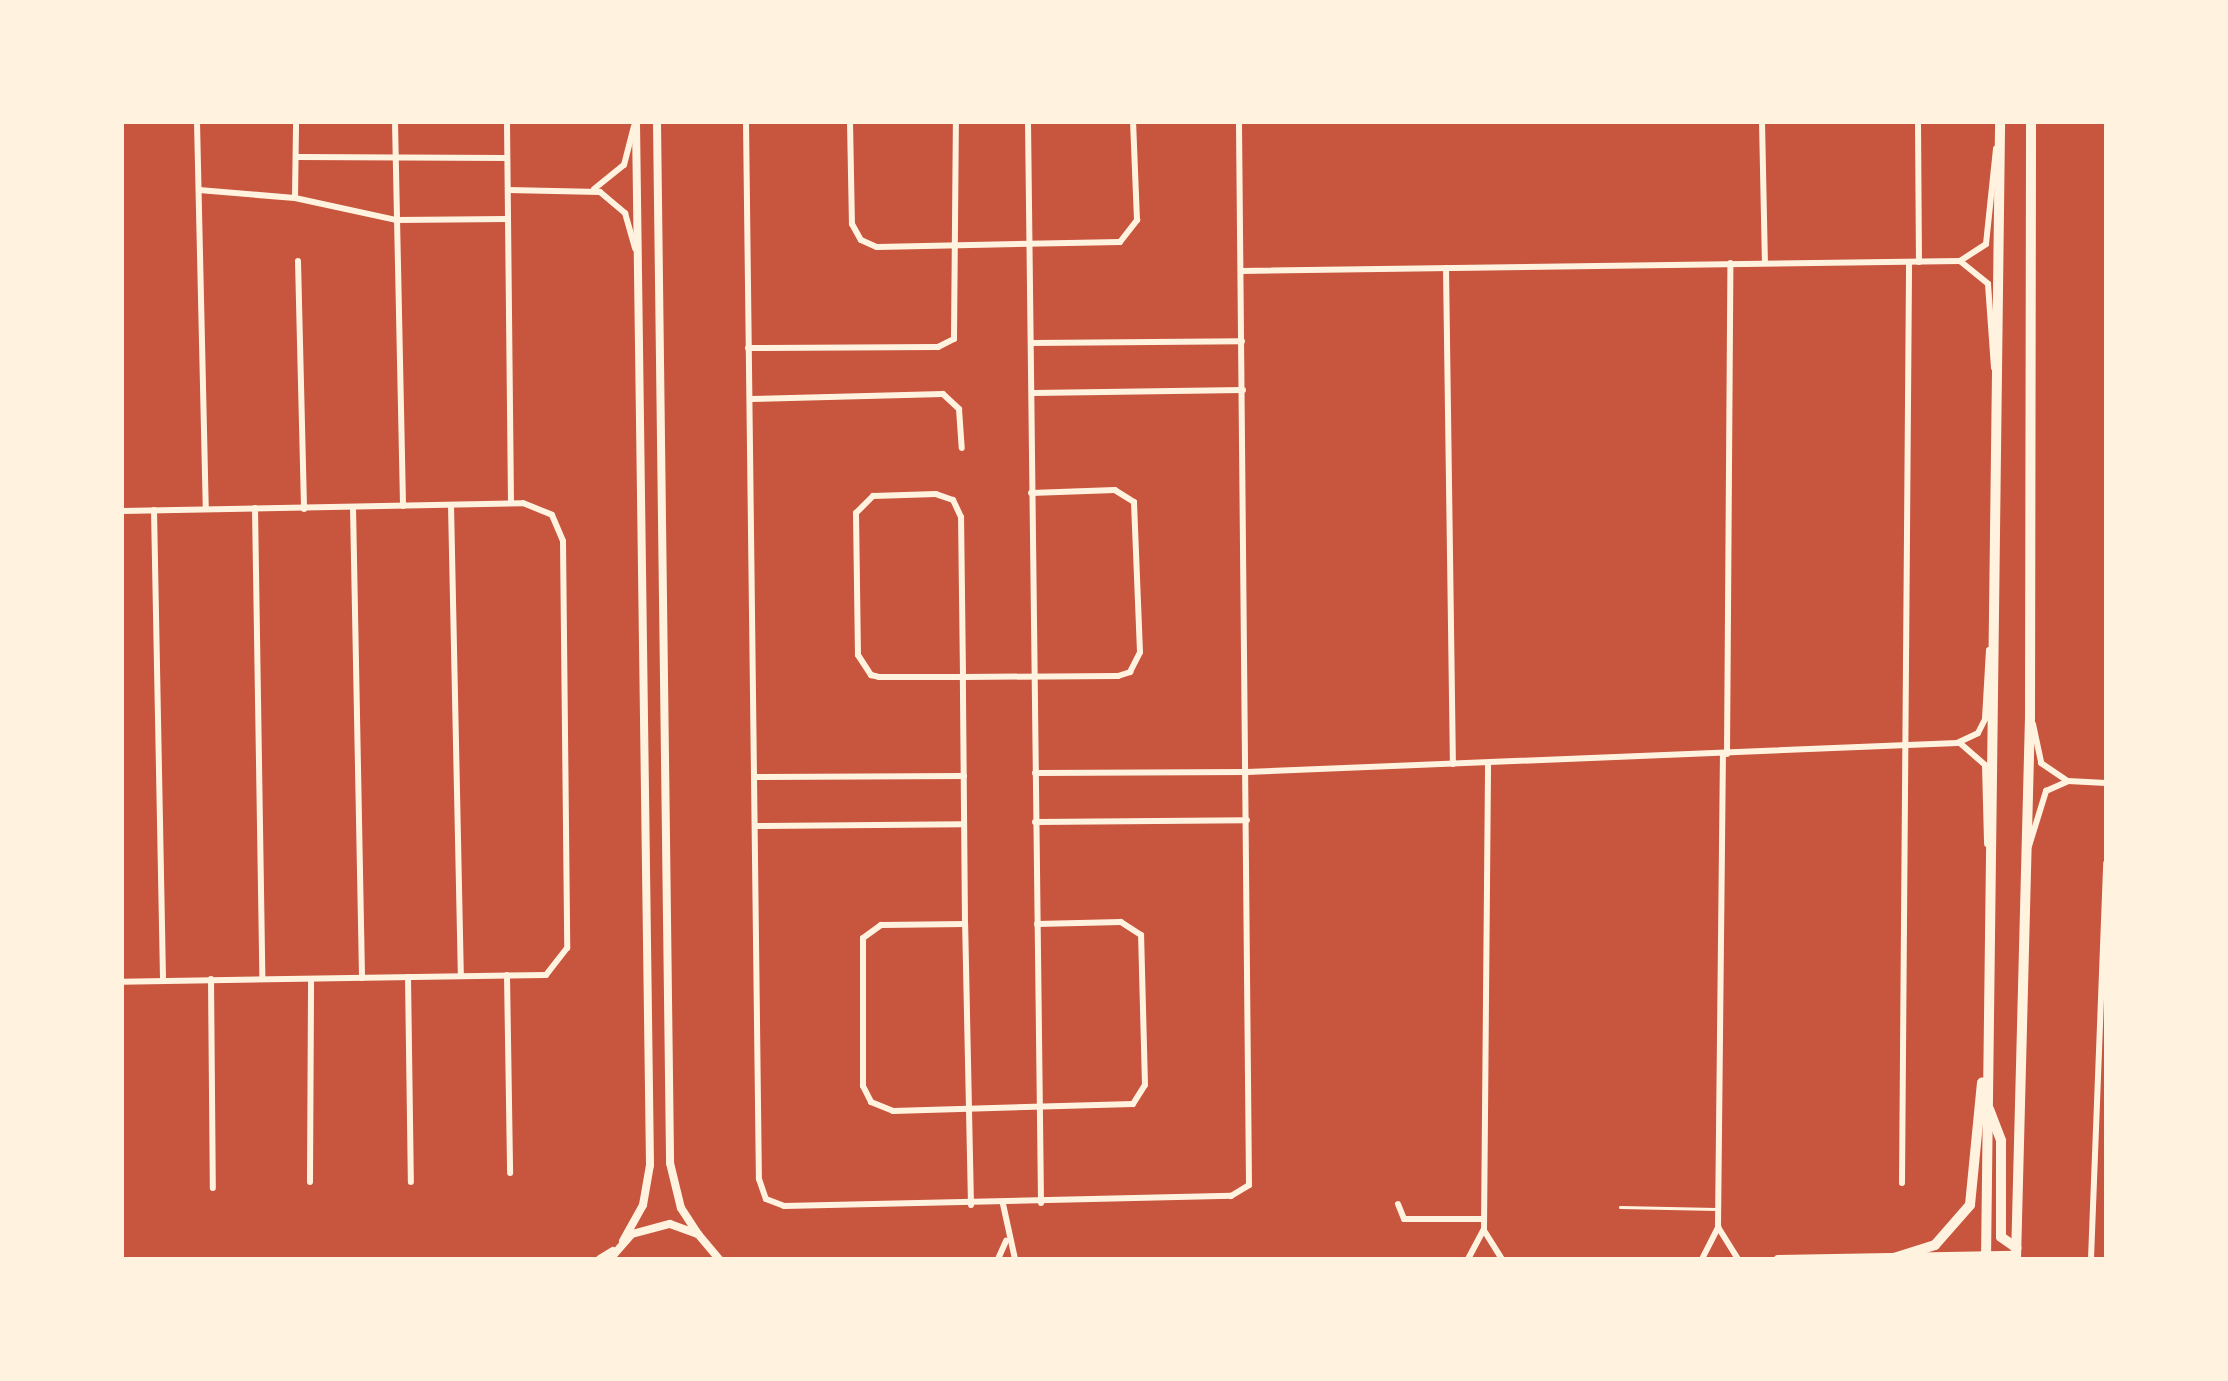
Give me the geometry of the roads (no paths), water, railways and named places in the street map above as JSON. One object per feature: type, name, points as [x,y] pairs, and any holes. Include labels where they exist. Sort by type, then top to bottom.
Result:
[{"type":"main road","points":[[1988,1258],[1988,1107],[1999,616],[2000,122]]},
{"type":"main road","points":[[2017,1254],[2030,716],[2031,122]]},
{"type":"main road","points":[[1894,1258],[1935,1245],[1970,1205],[1992,1002]]},
{"type":"main road","points":[[1988,1107],[2001,1141],[2001,1237],[2017,1254]]},
{"type":"street","points":[[197,122],[206,508]]},
{"type":"street","points":[[295,198],[296,122]]},
{"type":"street","points":[[395,122],[403,506]]},
{"type":"street","points":[[507,122],[511,503]]},
{"type":"street","points":[[508,190],[589,190],[618,175],[635,122]]},
{"type":"street","points":[[610,1259],[643,1205],[650,1165],[635,122]]},
{"type":"street","points":[[657,122],[670,1163],[681,1208],[698,1234],[730,1259]]},
{"type":"street","points":[[746,122],[763,1194],[784,1206],[971,1205],[1231,1196],[1249,1185],[1239,122]]},
{"type":"street","points":[[850,122],[852,224],[861,240],[877,247],[1113,244],[1131,234],[1133,122]]},
{"type":"street","points":[[748,348],[950,343],[959,328],[956,122]]},
{"type":"street","points":[[1028,122],[1041,1203]]},
{"type":"street","points":[[1762,122],[1765,263]]},
{"type":"street","points":[[1918,122],[1919,262]]},
{"type":"street","points":[[1242,271],[1960,261],[1988,238],[2000,135]]},
{"type":"street","points":[[296,157],[507,158]]},
{"type":"street","points":[[199,190],[295,198],[396,220],[508,219]]},
{"type":"street","points":[[589,190],[625,213],[639,264]]},
{"type":"street","points":[[298,261],[304,509]]},
{"type":"street","points":[[1960,261],[1988,284],[1990,348],[2001,391]]},
{"type":"street","points":[[1902,1183],[1909,262]]},
{"type":"street","points":[[1702,1259],[1718,1227],[1719,1209],[1730,263]]},
{"type":"street","points":[[1446,268],[1453,764]]},
{"type":"street","points":[[1032,343],[1242,341]]},
{"type":"street","points":[[1033,393],[1243,390]]},
{"type":"street","points":[[750,399],[943,394],[959,409],[962,448]]},
{"type":"street","points":[[971,1205],[967,1110],[963,677],[958,505],[936,494],[873,496],[858,507],[858,655],[864,670],[879,677],[963,677],[1124,675],[1140,652],[1134,502],[1115,490],[1031,493]]},
{"type":"street","points":[[122,511],[511,503],[543,508],[562,532],[567,948],[553,971],[507,975],[122,982]]},
{"type":"street","points":[[451,505],[461,976]]},
{"type":"street","points":[[353,507],[362,978]]},
{"type":"street","points":[[255,508],[262,979]]},
{"type":"street","points":[[154,510],[163,981]]},
{"type":"street","points":[[1035,773],[1247,772],[1957,743],[1972,738],[1985,719],[1999,616]]},
{"type":"street","points":[[2030,716],[2041,763],[2068,781],[2106,783]]},
{"type":"street","points":[[1957,743],[1985,765],[1983,817],[1995,866]]},
{"type":"street","points":[[1468,1259],[1484,1229],[1488,763]]},
{"type":"street","points":[[754,777],[964,776]]},
{"type":"street","points":[[2027,851],[2042,797],[2068,781]]},
{"type":"street","points":[[1035,822],[1247,820]]},
{"type":"street","points":[[755,826],[964,824]]},
{"type":"street","points":[[2091,1259],[2106,863]]},
{"type":"street","points":[[965,924],[881,925],[863,938],[859,953],[867,1097],[887,1110],[1126,1107],[1145,1085],[1138,931],[1121,922],[1037,924]]},
{"type":"street","points":[[507,975],[510,1173]]},
{"type":"street","points":[[408,977],[411,1182]]},
{"type":"street","points":[[211,979],[213,1188]]},
{"type":"street","points":[[310,1182],[311,979]]},
{"type":"street","points":[[1003,1204],[1006,1241],[1015,1259]]},
{"type":"street","points":[[1398,1204],[1404,1219],[1484,1219]]},
{"type":"street","points":[[600,1259],[620,1244],[660,1224],[698,1234]]},
{"type":"street","points":[[1718,1227],[1738,1259]]},
{"type":"street","points":[[1484,1229],[1502,1259]]},
{"type":"street","points":[[998,1259],[1006,1241]]},
{"type":"street","points":[[710,1244],[719,1259]]},
{"type":"street","points":[[1778,1259],[1988,1258],[2017,1254]]},
{"type":"lane","points":[[1620,1207],[1719,1209]]}]
